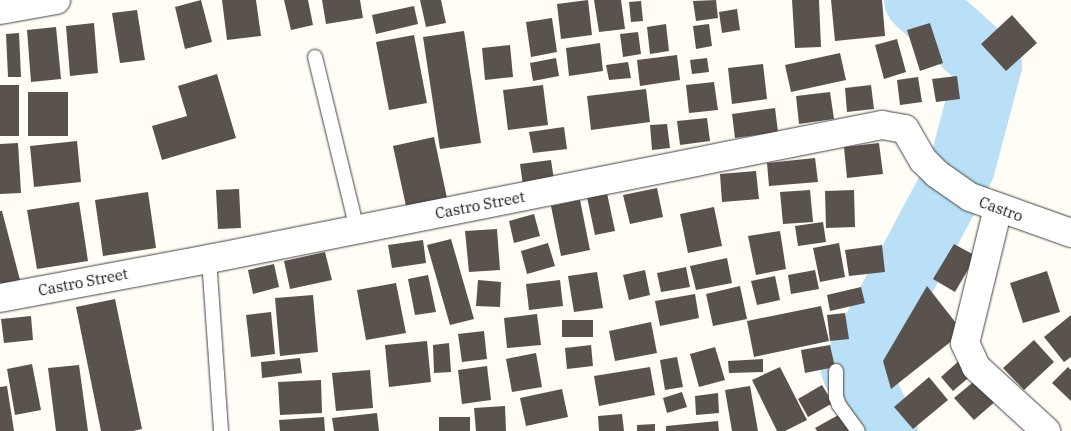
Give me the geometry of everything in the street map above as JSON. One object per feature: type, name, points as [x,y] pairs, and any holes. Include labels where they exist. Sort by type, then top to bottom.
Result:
[{"type":"street","points":[[0,10],[56,0]]},
{"type":"street","name":"Castro Street","points":[[0,298],[208,259],[882,125],[905,128],[923,160],[937,174]]},
{"type":"street","name":"Castro","points":[[937,174],[970,197],[1071,233]]},
{"type":"street","points":[[998,208],[965,344],[976,367],[1046,431]]},
{"type":"lane","points":[[315,57],[357,229]]},
{"type":"lane","points":[[208,259],[221,431]]},
{"type":"lane","points":[[836,372],[836,397],[839,405],[858,431]]},
{"type":"building","points":[[201,0],[212,42],[185,49],[175,7]]},
{"type":"building","points":[[222,0],[256,0],[261,36],[227,40]]},
{"type":"building","points":[[284,0],[308,0],[313,25],[291,30]]},
{"type":"building","points":[[322,0],[360,0],[363,18],[326,24]]},
{"type":"building","points":[[420,0],[441,0],[446,23],[426,27]]},
{"type":"building","points":[[588,0],[592,35],[561,39],[557,4]]},
{"type":"building","points":[[594,0],[621,0],[625,29],[599,32]]},
{"type":"building","points":[[716,0],[718,18],[696,21],[693,1]]},
{"type":"building","points":[[792,0],[819,0],[821,47],[795,48]]},
{"type":"building","points":[[831,0],[882,0],[885,36],[835,41]]},
{"type":"building","points":[[641,1],[643,21],[631,22],[629,2]]},
{"type":"building","points":[[414,6],[418,24],[376,34],[372,15]]},
{"type":"building","points":[[737,9],[740,30],[722,33],[719,12]]},
{"type":"building","points":[[137,10],[145,60],[120,63],[112,13]]},
{"type":"building","points":[[1012,15],[1037,43],[1006,71],[981,44]]},
{"type":"building","points":[[552,18],[557,52],[531,57],[526,22]]},
{"type":"building","points":[[94,23],[98,73],[70,76],[66,26]]},
{"type":"building","points":[[930,23],[943,63],[920,71],[907,30]]},
{"type":"building","points":[[666,24],[669,51],[650,54],[647,27]]},
{"type":"building","points":[[709,24],[712,46],[696,49],[693,26]]},
{"type":"building","points":[[56,27],[61,79],[31,82],[27,30]]},
{"type":"building","points":[[464,31],[481,143],[440,149],[423,37]]},
{"type":"building","points":[[638,32],[641,54],[623,57],[620,34]]},
{"type":"building","points":[[19,33],[21,77],[8,77],[6,34]]},
{"type":"building","points":[[414,35],[427,103],[389,110],[376,42]]},
{"type":"building","points":[[897,39],[906,72],[884,79],[875,45]]},
{"type":"building","points":[[600,43],[603,71],[569,76],[566,48]]},
{"type":"building","points":[[510,45],[513,77],[485,80],[482,48]]},
{"type":"building","points":[[840,53],[846,80],[791,92],[785,65]]},
{"type":"building","points":[[677,55],[680,80],[640,86],[637,60]]},
{"type":"building","points":[[556,58],[559,76],[533,81],[530,63]]},
{"type":"building","points":[[707,58],[709,72],[692,74],[690,60]]},
{"type":"building","points":[[628,62],[631,78],[609,80],[606,65]]},
{"type":"building","points":[[763,64],[767,99],[732,104],[728,68]]},
{"type":"building","points":[[217,74],[236,138],[162,160],[152,126],[187,116],[178,86]]},
{"type":"building","points":[[957,76],[960,99],[936,102],[932,79]]},
{"type":"building","points":[[918,77],[922,102],[900,105],[897,80]]},
{"type":"building","points":[[714,82],[718,110],[689,113],[686,85]]},
{"type":"building","points":[[0,85],[19,85],[19,136],[0,136]]},
{"type":"building","points":[[543,85],[548,125],[508,130],[503,90]]},
{"type":"building","points":[[871,85],[874,109],[847,112],[845,88]]},
{"type":"building","points":[[646,89],[650,122],[591,130],[587,96]]},
{"type":"building","points":[[28,92],[68,92],[68,136],[28,136]]},
{"type":"building","points":[[830,92],[834,119],[799,124],[796,96]]},
{"type":"building","points":[[775,108],[778,132],[735,138],[732,114]]},
{"type":"building","points":[[707,118],[710,141],[680,145],[677,121]]},
{"type":"building","points":[[667,124],[670,148],[652,150],[650,125]]},
{"type":"building","points":[[564,127],[567,149],[533,153],[529,132]]},
{"type":"building","points":[[434,137],[447,198],[406,206],[393,146]]},
{"type":"building","points":[[77,141],[81,182],[34,187],[30,146]]},
{"type":"building","points":[[18,143],[21,193],[0,194],[0,144]]},
{"type":"building","points":[[879,143],[883,174],[847,178],[844,147]]},
{"type":"building","points":[[815,158],[818,182],[769,186],[767,163]]},
{"type":"building","points":[[551,160],[554,180],[523,185],[520,164]]},
{"type":"building","points":[[756,171],[759,199],[722,202],[720,174]]},
{"type":"building","points":[[657,188],[663,217],[630,224],[623,195]]},
{"type":"building","points":[[239,189],[241,228],[218,229],[216,190]]},
{"type":"building","points":[[810,190],[813,222],[783,224],[780,192]]},
{"type":"building","points":[[854,190],[855,227],[826,228],[825,191]]},
{"type":"building","points":[[148,192],[156,248],[103,256],[95,200]]},
{"type":"building","points":[[607,193],[615,231],[595,235],[587,197]]},
{"type":"building","points":[[580,200],[590,250],[561,256],[551,206]]},
{"type":"building","points":[[79,202],[88,261],[37,269],[27,210]]},
{"type":"building","points":[[714,207],[722,246],[688,253],[680,214]]},
{"type":"building","points":[[0,211],[2,211],[20,280],[0,284]]},
{"type":"building","points":[[534,214],[540,236],[514,243],[509,221]]},
{"type":"building","points":[[823,222],[826,242],[798,246],[795,226]]},
{"type":"building","points":[[497,229],[500,270],[469,272],[465,231]]},
{"type":"building","points":[[780,231],[786,269],[756,275],[748,236]]},
{"type":"building","points":[[451,239],[474,319],[450,325],[427,245]]},
{"type":"building","points":[[423,240],[426,263],[392,268],[388,245]]},
{"type":"building","points":[[548,243],[555,266],[527,274],[521,251]]},
{"type":"building","points":[[839,243],[845,277],[820,282],[813,248]]},
{"type":"building","points":[[954,244],[976,256],[955,292],[933,279]]},
{"type":"building","points":[[882,245],[885,272],[849,276],[845,250]]},
{"type":"building","points":[[325,252],[332,280],[290,289],[284,261]]},
{"type":"building","points":[[727,258],[732,283],[696,290],[690,266]]},
{"type":"building","points":[[274,264],[279,287],[253,294],[248,270]]},
{"type":"building","points":[[686,267],[690,287],[661,292],[657,273]]},
{"type":"building","points":[[645,270],[650,295],[629,300],[623,275]]},
{"type":"building","points":[[815,270],[819,289],[791,294],[788,275]]},
{"type":"building","points":[[1047,271],[1060,312],[1023,323],[1010,283]]},
{"type":"building","points":[[597,272],[603,308],[574,312],[568,276]]},
{"type":"building","points":[[428,275],[436,312],[415,315],[408,279]]},
{"type":"building","points":[[775,276],[780,300],[757,305],[751,281]]},
{"type":"building","points":[[478,280],[501,282],[500,307],[476,306]]},
{"type":"building","points":[[560,280],[563,306],[529,310],[526,284]]},
{"type":"building","points":[[396,283],[406,333],[366,340],[357,290]]},
{"type":"building","points":[[740,286],[747,319],[713,326],[706,294]]},
{"type":"building","points":[[927,286],[963,332],[891,389],[883,361]]},
{"type":"building","points":[[861,287],[865,303],[830,311],[827,295]]},
{"type":"building","points":[[695,294],[699,318],[660,326],[655,301]]},
{"type":"building","points":[[313,295],[318,352],[280,356],[275,298]]},
{"type":"building","points":[[115,299],[142,429],[133,431],[101,431],[76,307]]},
{"type":"building","points":[[821,306],[829,341],[754,357],[747,321]]},
{"type":"building","points":[[271,312],[275,354],[251,357],[246,315]]},
{"type":"building","points":[[845,313],[849,339],[830,341],[827,315]]},
{"type":"building","points":[[537,314],[541,345],[507,348],[504,318]]},
{"type":"building","points":[[1071,315],[1071,357],[1064,362],[1044,337]]},
{"type":"building","points":[[31,316],[33,340],[4,343],[1,319]]},
{"type":"building","points":[[562,320],[593,320],[593,337],[562,337]]},
{"type":"building","points":[[651,322],[657,353],[615,361],[609,331]]},
{"type":"building","points":[[484,331],[487,359],[462,362],[458,334]]},
{"type":"building","points":[[1034,340],[1054,362],[1024,390],[1003,368]]},
{"type":"building","points":[[427,341],[431,382],[389,387],[385,345]]},
{"type":"building","points":[[449,343],[451,372],[434,373],[433,345]]},
{"type":"building","points":[[591,345],[593,366],[567,369],[565,348]]},
{"type":"building","points":[[830,345],[835,367],[805,373],[801,350]]},
{"type":"building","points":[[715,347],[725,380],[699,387],[690,354]]},
{"type":"building","points":[[536,353],[542,387],[512,392],[506,359]]},
{"type":"building","points":[[677,357],[683,387],[665,390],[660,360]]},
{"type":"building","points":[[300,358],[302,373],[262,378],[261,362]]},
{"type":"building","points":[[763,359],[763,372],[729,373],[728,361]]},
{"type":"building","points":[[961,359],[974,373],[953,391],[941,377]]},
{"type":"building","points":[[32,364],[41,410],[15,415],[7,369]]},
{"type":"building","points":[[79,365],[88,431],[56,431],[48,368]]},
{"type":"building","points":[[487,366],[491,400],[462,404],[458,370]]},
{"type":"building","points":[[650,367],[655,395],[599,406],[594,376]]},
{"type":"building","points":[[780,367],[807,420],[785,431],[777,431],[752,380]]},
{"type":"building","points":[[1068,367],[1071,370],[1071,401],[1052,383]]},
{"type":"building","points":[[370,370],[373,408],[336,411],[332,373]]},
{"type":"building","points":[[929,377],[948,400],[913,429],[894,407]]},
{"type":"building","points":[[978,378],[997,400],[974,420],[954,398]]},
{"type":"building","points":[[321,380],[322,413],[280,415],[278,382]]},
{"type":"building","points":[[822,385],[833,403],[808,417],[798,399]]},
{"type":"building","points":[[7,386],[14,431],[0,431],[0,387]]},
{"type":"building","points":[[750,386],[758,431],[732,431],[725,390]]},
{"type":"building","points":[[562,389],[568,417],[526,426],[520,398]]},
{"type":"building","points":[[682,392],[687,407],[667,413],[663,398]]},
{"type":"building","points":[[718,393],[719,413],[696,415],[695,396]]},
{"type":"building","points":[[505,406],[506,431],[476,431],[474,408]]},
{"type":"building","points":[[377,413],[379,431],[334,431],[332,418]]},
{"type":"building","points":[[842,413],[852,431],[817,431],[815,428]]},
{"type":"building","points":[[622,414],[624,431],[599,431],[598,416]]},
{"type":"building","points":[[324,417],[325,431],[280,431],[279,420]]},
{"type":"building","points":[[439,417],[470,417],[470,431],[439,431]]},
{"type":"building","points":[[718,421],[719,431],[666,431],[666,426]]},
{"type":"building","points":[[655,424],[655,431],[637,431],[637,425]]},
{"type":"waterway","points":[[885,431],[854,369],[962,167],[989,65],[917,0]]}]
